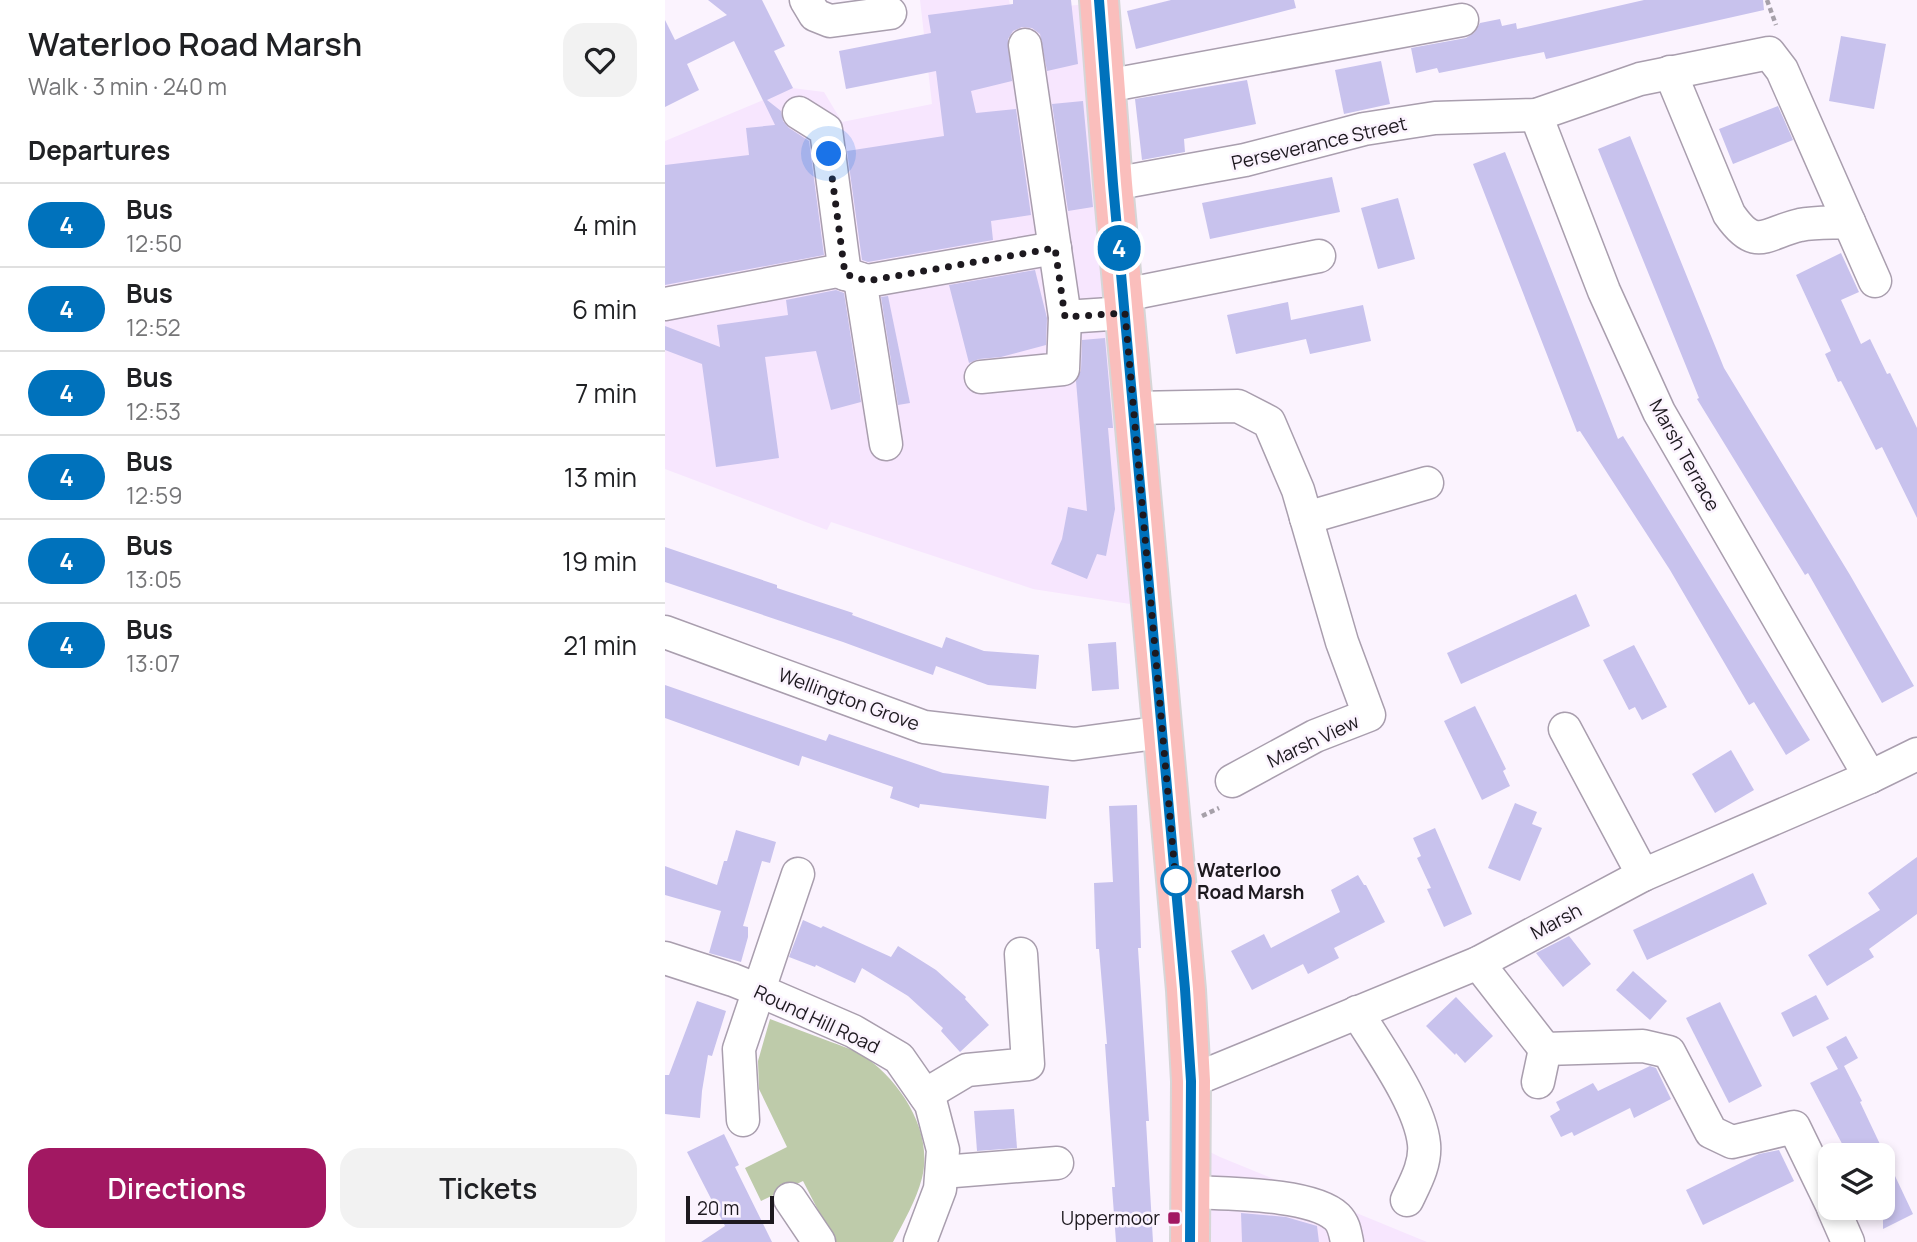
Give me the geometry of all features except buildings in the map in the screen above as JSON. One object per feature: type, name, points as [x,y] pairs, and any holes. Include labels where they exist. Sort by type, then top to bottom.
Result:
[{"type":"main road","points":[[1099,0],[1149,594],[1172,831],[1191,1081],[1190,1242]]},
{"type":"street","points":[[806,0],[815,15],[830,21],[890,13]]},
{"type":"street","points":[[1106,86],[1462,20]]},
{"type":"street","points":[[981,377],[1063,369],[1065,317],[1025,45]]},
{"type":"street","name":"Perseverance Street","points":[[1113,184],[1245,160],[1376,127],[1434,118],[1536,115],[1640,79],[1769,53],[1781,69],[1850,222]]},
{"type":"street","points":[[1670,72],[1729,214],[1738,228],[1751,237],[1769,237],[1800,225],[1850,222],[1875,281]]},
{"type":"street","points":[[799,113],[826,130],[852,277],[887,444]]},
{"type":"street","name":"Marsh Terrace","points":[[1536,115],[1604,291],[1659,412],[1870,777]]},
{"type":"street","points":[[665,304],[837,271],[867,281],[1055,248]]},
{"type":"street","points":[[1065,317],[1319,256]]},
{"type":"street","name":"Marsh View","points":[[1134,408],[1238,406],[1269,422],[1298,490],[1342,642],[1369,715],[1315,736],[1233,782]]},
{"type":"street","points":[[1306,518],[1427,483]]},
{"type":"street","name":"Wellington Grove","points":[[665,632],[924,727],[1074,744],[1163,732]]},
{"type":"street","points":[[1565,729],[1643,875]]},
{"type":"street","name":"Marsh","points":[[1191,1081],[1478,963],[1643,875],[1917,754]]},
{"type":"street","points":[[743,1120],[739,1049],[798,874]]},
{"type":"street","points":[[925,1095],[967,1070],[1028,1063],[1021,954]]},
{"type":"street","name":"Round Hill Road","points":[[665,958],[758,990],[853,1031],[899,1058],[931,1104],[943,1150],[940,1189],[920,1242]]},
{"type":"street","points":[[1478,963],[1545,1049],[1538,1082]]},
{"type":"street","points":[[1357,1012],[1392,1069],[1419,1123],[1425,1145],[1421,1170],[1407,1200]]},
{"type":"street","points":[[1545,1049],[1643,1046],[1669,1052],[1711,1132],[1732,1142],[1794,1126],[1818,1176]]},
{"type":"street","points":[[942,1172],[1058,1163]]},
{"type":"street","points":[[1191,1192],[1310,1203],[1336,1216],[1344,1227],[1347,1242]]},
{"type":"street","points":[[790,1199],[819,1242]]},
{"type":"street","points":[[1838,1220],[1848,1242]]},
{"type":"path","points":[[1172,831],[1241,797],[1233,782]]},
{"type":"shaded area","points":[[920,0],[1009,0],[1011,11],[1099,3],[1150,607],[1033,589],[831,522],[827,530],[665,469],[665,141],[792,88],[824,92],[842,122],[932,104]]},
{"type":"shaded area","points":[[1192,1143],[1220,1157],[1427,1242],[1190,1242]]},
{"type":"green space","points":[[770,1019],[861,1054],[888,1077],[910,1107],[923,1142],[922,1178],[893,1242],[836,1242],[803,1181],[761,1201],[745,1168],[787,1147],[759,1089],[758,1061]]},
{"type":"bus line","name":"4","points":[[1099,0],[1185,989],[1191,1081],[1190,1242]]},
{"type":"place","name":"Waterloo Road Marsh","points":[[1176,881]]},
{"type":"place","name":"Uppermoor","points":[[1174,1218]]},
{"type":"route","points":[[829,154],[845,274],[867,281],[1055,248],[1065,317],[1125,313],[1176,884],[1176,881]]}]
